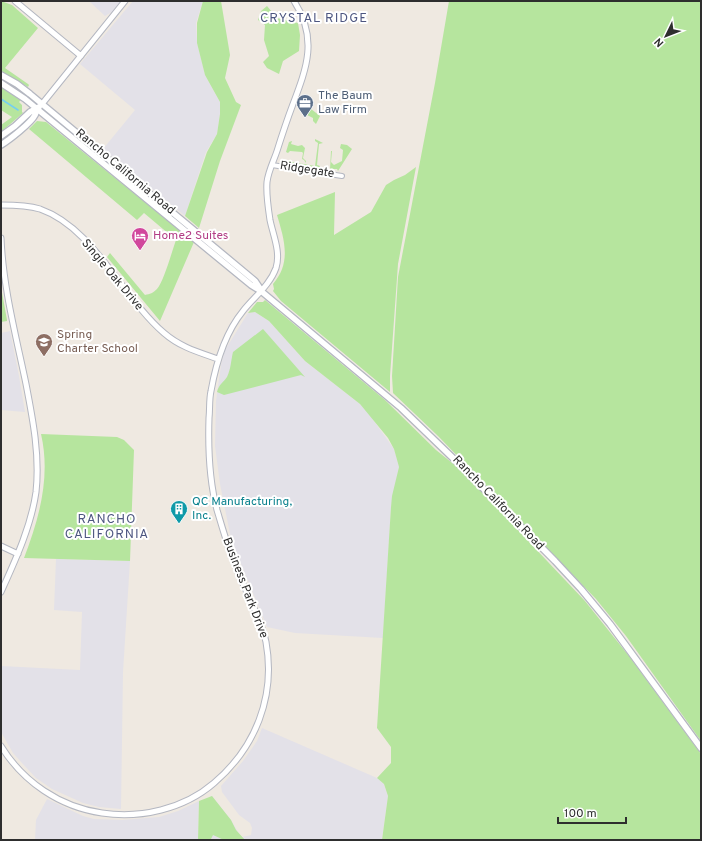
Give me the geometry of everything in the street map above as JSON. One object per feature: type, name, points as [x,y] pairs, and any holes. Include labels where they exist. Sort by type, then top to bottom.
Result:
[{"type":"main road","name":"Rancho California Road","points":[[1,75],[17,84],[42,104],[250,276],[261,290]]},
{"type":"main road","name":"Rancho California Road","points":[[1,83],[16,92],[251,285],[261,290],[412,417],[560,567],[610,624],[701,748]]},
{"type":"main road","points":[[1,136],[42,104]]},
{"type":"main road","points":[[1,145],[15,135],[35,116],[37,109]]},
{"type":"street","points":[[15,1],[81,56]]},
{"type":"street","points":[[42,104],[125,1]]},
{"type":"street","name":"Business Park Drive","points":[[1,746],[12,762],[26,776],[48,794],[66,803],[89,811],[125,815],[144,814],[163,810],[187,801],[209,788],[238,760],[248,745],[258,724],[267,688],[268,662],[265,641],[259,620],[237,570],[216,508],[210,473],[208,438],[210,393],[218,359],[236,320],[261,290],[276,267],[278,257],[267,198],[267,179],[309,55],[307,27],[294,1]]},
{"type":"street","name":"Ridgegate","points":[[272,164],[342,176]]},
{"type":"street","name":"Single Oak Drive","points":[[1,205],[22,205],[40,209],[57,217],[93,249],[143,312],[164,333],[186,348],[218,359]]},
{"type":"street","points":[[1,238],[2,265],[29,402],[38,457],[36,493],[27,530],[1,592]]},
{"type":"street","points":[[1,546],[18,554]]},
{"type":"shaded area","points":[[89,1],[121,1],[112,12],[105,16]]},
{"type":"shaded area","points":[[133,1],[203,1],[196,23],[197,43],[205,75],[220,102],[220,114],[217,134],[206,152],[185,216],[103,149],[135,110],[80,64]]},
{"type":"shaded area","points":[[255,312],[269,321],[305,361],[360,404],[394,449],[399,467],[391,507],[383,638],[295,633],[267,627],[236,552],[230,534],[220,484],[215,446],[216,401],[221,365],[225,350],[248,313]]},
{"type":"shaded area","points":[[10,331],[25,412],[1,410],[1,333]]},
{"type":"shaded area","points":[[56,559],[130,561],[123,672],[121,809],[99,807],[83,803],[52,789],[36,778],[21,762],[13,753],[1,732],[1,666],[80,670],[82,612],[54,610]]},
{"type":"shaded area","points":[[262,728],[377,778],[384,784],[388,796],[382,840],[208,840],[209,797],[212,796],[242,837],[251,835],[252,828],[250,823],[239,815],[222,792],[221,786],[243,761],[257,741]]},
{"type":"shaded area","points":[[47,799],[83,816],[94,819],[122,820],[159,817],[178,811],[199,801],[198,840],[35,840],[36,820]]},
{"type":"green space","points":[[1,1],[12,5],[38,28],[5,68],[28,84],[28,87],[1,71]]},
{"type":"green space","points":[[203,1],[221,1],[230,55],[225,78],[236,102],[241,105],[220,161],[199,228],[185,216],[207,152],[217,134],[220,114],[220,102],[205,75],[197,43],[197,23]]},
{"type":"green space","points":[[449,1],[701,1],[701,741],[626,636],[596,599],[438,436],[393,393],[392,376],[398,277]]},
{"type":"green space","points":[[267,6],[277,18],[298,23],[300,35],[299,51],[283,61],[279,74],[267,68],[263,62],[269,56],[264,40],[265,25],[258,20],[261,11]]},
{"type":"green space","points":[[1,86],[21,100],[19,102],[22,105],[23,113],[1,132],[1,125],[12,117],[1,110]]},
{"type":"green space","points":[[306,105],[320,116],[316,124],[313,121],[313,118],[303,113]]},
{"type":"green space","points":[[37,121],[46,122],[194,242],[160,321],[107,257],[110,253],[145,295],[147,295],[157,289],[160,285],[176,240],[144,213],[137,220],[29,129]]},
{"type":"green space","points":[[315,139],[323,143],[319,144],[317,165],[320,166],[320,168],[287,164],[287,161],[315,166],[318,143]]},
{"type":"green space","points":[[292,141],[291,144],[298,146],[302,145],[305,148],[303,158],[306,163],[302,159],[302,152],[286,152],[289,142]]},
{"type":"green space","points":[[341,144],[347,145],[352,149],[338,171],[337,169],[330,170],[331,151],[331,162],[334,165],[342,161],[343,150],[340,148]]},
{"type":"green space","points":[[416,167],[398,264],[390,392],[281,301],[273,291],[273,284],[283,267],[285,250],[277,215],[335,192],[334,235],[371,212],[386,185],[405,175]]},
{"type":"green space","points":[[1,287],[7,321],[1,322]]},
{"type":"green space","points":[[265,300],[385,400],[436,450],[461,470],[585,601],[629,656],[701,754],[701,840],[382,840],[388,796],[384,784],[377,778],[391,763],[391,747],[377,728],[391,507],[399,467],[394,449],[388,438],[360,404],[305,361],[269,321],[255,312],[248,313],[257,302],[263,302]]},
{"type":"green space","points":[[263,329],[305,377],[301,375],[224,395],[217,392],[227,377],[233,352]]},
{"type":"green space","points":[[41,434],[117,437],[124,440],[134,450],[130,561],[24,558],[39,513],[42,498],[45,466]]},
{"type":"green space","points":[[212,796],[231,820],[236,830],[245,840],[224,840],[213,835],[211,839],[198,840],[199,801]]},
{"type":"waterway","points":[[1,99],[18,110]]},
{"type":"place","name":"The Baum Law Firm","points":[[305,118]]},
{"type":"place","name":"Home2 Suites","points":[[140,251]]},
{"type":"place","name":"Spring Charter School","points":[[44,357]]},
{"type":"place","name":"QC Manufacturing, Inc.","points":[[179,524]]},
{"type":"district","name":"CRYSTAL RIDGE","points":[[314,19]]},
{"type":"district","name":"RANCHO CALIFORNIA","points":[[107,528]]}]
